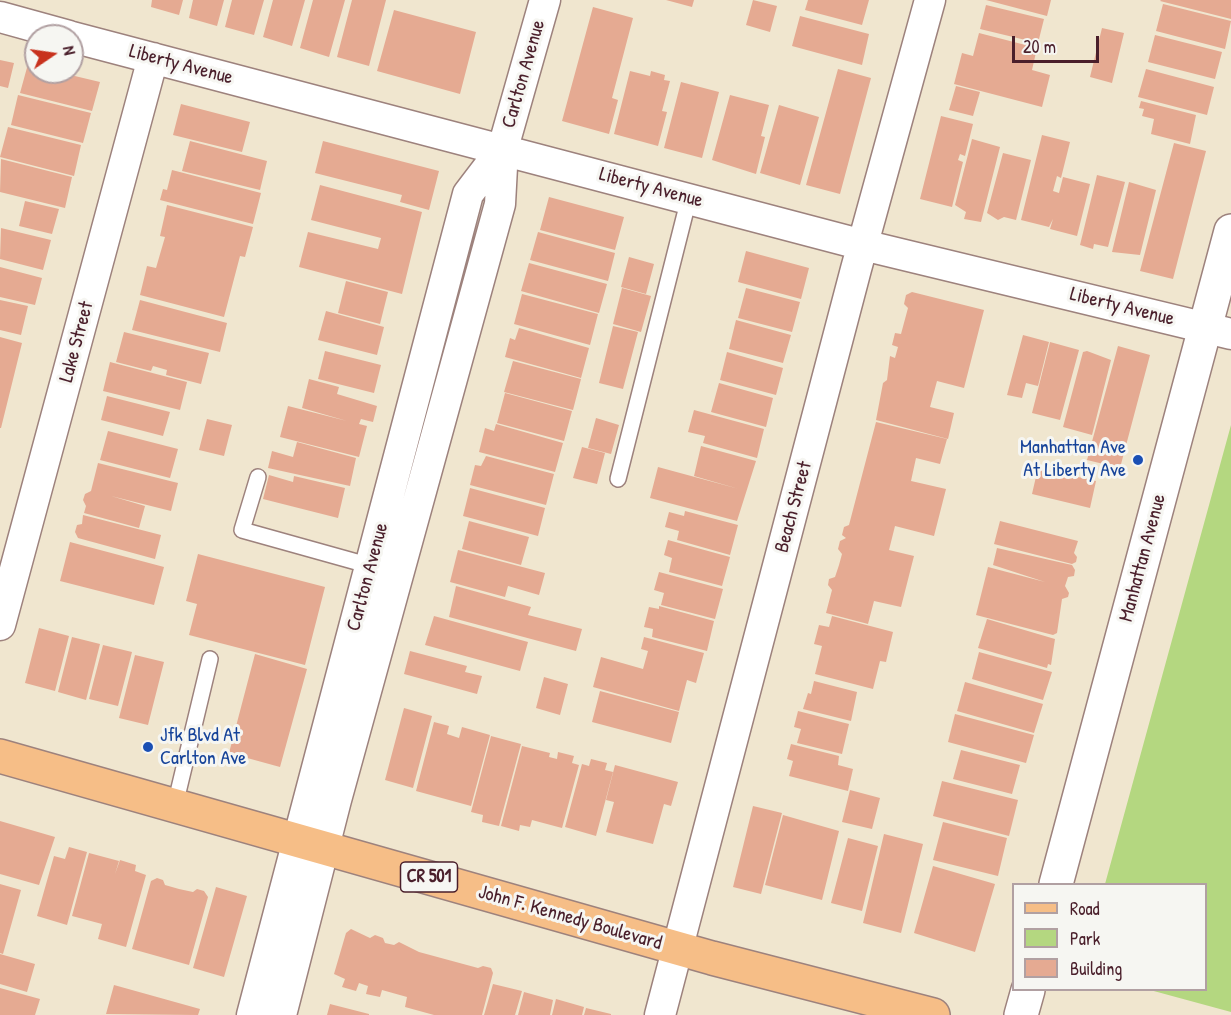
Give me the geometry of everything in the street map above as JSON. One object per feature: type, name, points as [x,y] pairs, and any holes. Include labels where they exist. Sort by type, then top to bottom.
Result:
[{"type":"main road","name":"John F. Kennedy Boulevard","points":[[0,756],[678,949],[933,1015]]},
{"type":"street","name":"Carlton Avenue","points":[[252,1015],[311,843],[364,647],[439,426],[500,204],[503,148],[545,0]]},
{"type":"street","name":"Beach Street","points":[[660,1015],[930,0]]},
{"type":"street","name":"Liberty Avenue","points":[[0,18],[24,24]]},
{"type":"street","name":"Liberty Avenue","points":[[84,39],[503,148],[863,245],[1218,331]]},
{"type":"street","name":"Lake Street","points":[[0,625],[153,58]]},
{"type":"street","name":"Carlton Avenue","points":[[364,647],[371,566],[468,194],[503,148]]},
{"type":"street","name":"Manhattan Avenue","points":[[1057,883],[1218,331],[1231,231]]},
{"type":"street","points":[[411,416],[439,426]]},
{"type":"street","name":"Carlton Avenue","points":[[281,1015],[311,843]]},
{"type":"street","points":[[1022,1015],[1028,991]]},
{"type":"lane","points":[[618,479],[689,198]]},
{"type":"lane","points":[[258,477],[242,530],[371,566]]},
{"type":"lane","points":[[175,806],[210,659]]},
{"type":"green space","points":[[1231,425],[1231,1012],[1154,991],[1207,991],[1207,883],[1105,883]]},
{"type":"building","points":[[152,0],[183,0],[179,15],[151,7]]},
{"type":"building","points":[[193,0],[224,0],[217,26],[189,18]]},
{"type":"building","points":[[232,0],[264,0],[254,35],[225,27]]},
{"type":"building","points":[[273,0],[305,0],[292,46],[263,37]]},
{"type":"building","points":[[313,0],[345,0],[329,57],[300,48]]},
{"type":"building","points":[[352,0],[386,0],[369,66],[337,57]]},
{"type":"building","points":[[666,0],[694,0],[692,7]]},
{"type":"building","points":[[753,0],[777,6],[770,32],[746,25]]},
{"type":"building","points":[[808,0],[869,0],[862,25],[805,10]]},
{"type":"building","points":[[986,0],[1051,0],[1047,16]]},
{"type":"building","points":[[1231,0],[1231,19],[1160,1]]},
{"type":"building","points":[[1163,4],[1231,21],[1225,49],[1156,31]]},
{"type":"building","points":[[986,5],[1044,19],[1038,43],[980,29]]},
{"type":"building","points":[[593,7],[633,18],[612,98],[618,100],[609,134],[562,121]]},
{"type":"building","points":[[394,10],[476,32],[460,94],[377,71]]},
{"type":"building","points":[[800,16],[869,34],[862,65],[792,46]]},
{"type":"building","points":[[1102,28],[1124,33],[1112,83],[1090,77]]},
{"type":"building","points":[[979,33],[1037,48],[1032,70],[1050,75],[1042,107],[954,84],[962,53],[973,56]]},
{"type":"building","points":[[1155,35],[1222,52],[1215,79],[1148,62]]},
{"type":"building","points":[[0,60],[14,63],[8,88],[0,86]]},
{"type":"building","points":[[838,69],[871,78],[840,194],[806,185]]},
{"type":"building","points":[[1146,69],[1214,87],[1207,115],[1138,97]]},
{"type":"building","points":[[630,71],[650,76],[651,71],[665,75],[664,80],[670,81],[662,111],[667,112],[658,146],[614,134]]},
{"type":"building","points":[[24,78],[24,84],[84,84],[84,78],[100,82],[92,111],[20,93]]},
{"type":"building","points":[[681,82],[719,92],[702,158],[664,148]]},
{"type":"building","points":[[956,86],[980,92],[973,116],[949,110]]},
{"type":"building","points":[[18,95],[91,113],[83,143],[11,125]]},
{"type":"building","points":[[730,95],[769,105],[761,136],[765,137],[756,174],[712,160]]},
{"type":"building","points":[[1141,101],[1196,115],[1190,144],[1151,134],[1154,119],[1142,116],[1144,109],[1139,108]]},
{"type":"building","points":[[181,104],[250,122],[242,152],[173,135]]},
{"type":"building","points":[[779,105],[819,117],[800,185],[760,173]]},
{"type":"building","points":[[941,116],[973,124],[965,156],[960,154],[958,160],[963,162],[952,207],[920,199]]},
{"type":"building","points":[[8,127],[81,145],[74,176],[0,157]]},
{"type":"building","points":[[1042,135],[1070,142],[1061,178],[1057,176],[1053,191],[1059,193],[1063,177],[1090,184],[1077,236],[1050,229],[1053,219],[1049,227],[1021,220]]},
{"type":"building","points":[[972,139],[1000,147],[981,222],[964,219],[966,212],[955,205]]},
{"type":"building","points":[[190,141],[267,161],[260,190],[182,171]]},
{"type":"building","points":[[323,141],[439,171],[429,210],[400,202],[402,195],[315,173]]},
{"type":"building","points":[[1174,143],[1206,151],[1173,279],[1140,271]]},
{"type":"building","points":[[1003,153],[1031,160],[1016,220],[1004,217],[998,220],[987,213]]},
{"type":"building","points":[[1,159],[72,177],[65,208],[0,192]]},
{"type":"building","points":[[172,170],[261,193],[253,224],[160,200],[163,189],[167,190]]},
{"type":"building","points":[[1097,175],[1125,182],[1108,247],[1094,244],[1093,249],[1080,245]]},
{"type":"building","points":[[1129,182],[1156,190],[1140,255],[1112,252]]},
{"type":"building","points":[[320,185],[422,212],[402,294],[299,267],[308,232],[378,249],[381,238],[311,220]]},
{"type":"building","points":[[549,197],[624,217],[615,250],[540,230]]},
{"type":"building","points":[[25,201],[59,209],[52,234],[19,226]]},
{"type":"building","points":[[167,205],[253,227],[245,257],[240,256],[224,317],[140,295],[147,266],[156,268],[165,237],[160,236]]},
{"type":"building","points":[[1,228],[51,240],[43,270],[0,259]]},
{"type":"building","points":[[538,232],[615,253],[608,281],[530,260]]},
{"type":"building","points":[[746,251],[809,268],[801,299],[738,282]]},
{"type":"building","points":[[629,257],[654,264],[646,294],[621,287]]},
{"type":"building","points":[[529,263],[607,284],[599,313],[521,291]]},
{"type":"building","points":[[0,267],[42,278],[35,305],[0,297]]},
{"type":"building","points":[[346,281],[388,292],[380,324],[338,313]]},
{"type":"building","points":[[622,288],[651,296],[641,332],[613,324]]},
{"type":"building","points":[[746,288],[800,302],[792,332],[738,318]]},
{"type":"building","points":[[912,292],[984,310],[964,388],[937,381],[930,407],[954,413],[948,439],[876,420],[883,383],[887,380],[890,356],[895,358],[898,347],[892,345],[895,333],[901,334],[908,308],[904,304],[906,295]]},
{"type":"building","points":[[522,294],[598,314],[590,345],[514,324]]},
{"type":"building","points":[[0,300],[28,306],[21,335],[0,330]]},
{"type":"building","points":[[140,300],[227,323],[220,352],[132,330]]},
{"type":"building","points":[[326,311],[384,327],[377,355],[318,340]]},
{"type":"building","points":[[736,320],[791,335],[783,363],[729,349]]},
{"type":"building","points":[[613,326],[638,332],[623,389],[599,383]]},
{"type":"building","points":[[519,328],[589,348],[581,378],[505,357],[510,338],[515,340]]},
{"type":"building","points":[[124,332],[209,353],[201,384],[166,375],[167,370],[153,366],[151,371],[116,362]]},
{"type":"building","points":[[1023,335],[1049,342],[1038,386],[1026,383],[1022,398],[1007,395]]},
{"type":"building","points":[[0,337],[22,343],[1,428],[0,428]]},
{"type":"building","points":[[1050,342],[1079,350],[1060,420],[1032,413]]},
{"type":"building","points":[[1118,346],[1150,355],[1120,468],[1087,460]]},
{"type":"building","points":[[325,351],[381,365],[374,393],[318,379]]},
{"type":"building","points":[[1087,351],[1111,360],[1092,435],[1063,427],[1083,352]]},
{"type":"building","points":[[727,352],[783,368],[776,395],[720,380]]},
{"type":"building","points":[[513,361],[581,379],[573,410],[504,392]]},
{"type":"building","points":[[110,362],[187,382],[180,410],[103,391]]},
{"type":"building","points":[[309,379],[339,387],[337,394],[377,406],[373,422],[361,419],[359,424],[367,426],[359,457],[280,437],[288,406],[347,421],[302,408]]},
{"type":"building","points":[[719,383],[773,398],[766,427],[711,412]]},
{"type":"building","points":[[505,393],[572,411],[564,441],[497,423]]},
{"type":"building","points":[[107,396],[170,412],[163,436],[101,420]]},
{"type":"building","points":[[694,410],[764,429],[757,458],[703,443],[705,436],[688,432]]},
{"type":"building","points":[[596,418],[619,425],[611,454],[588,448]]},
{"type":"building","points":[[207,419],[232,425],[224,456],[199,450]]},
{"type":"building","points":[[876,422],[947,439],[940,464],[916,458],[911,481],[946,489],[934,536],[895,526],[889,550],[914,556],[901,607],[874,601],[868,624],[826,613],[832,590],[828,585],[829,579],[835,577],[839,565],[842,554],[838,549],[840,541],[846,538],[842,535],[844,527],[849,525]]},
{"type":"building","points":[[496,424],[563,443],[555,472],[479,452],[485,428],[494,431]]},
{"type":"building","points":[[108,431],[178,449],[170,478],[100,460]]},
{"type":"building","points":[[297,442],[356,458],[350,486],[268,468],[272,451],[293,457]]},
{"type":"building","points":[[701,446],[756,461],[737,521],[650,498],[658,467],[739,489],[694,476]]},
{"type":"building","points":[[582,447],[605,453],[597,484],[573,478]]},
{"type":"building","points":[[486,456],[554,474],[546,505],[470,485],[475,465],[481,466]]},
{"type":"building","points":[[98,463],[178,483],[171,511],[111,496],[145,506],[139,528],[84,513],[86,506],[83,500],[85,494],[91,491]]},
{"type":"building","points":[[1038,468],[1096,481],[1090,508],[1032,494]]},
{"type":"building","points":[[269,475],[293,482],[294,476],[345,488],[338,518],[263,499]]},
{"type":"building","points":[[470,488],[545,508],[538,536],[463,516]]},
{"type":"building","points":[[685,511],[738,525],[730,555],[677,540],[679,531],[665,527],[669,512],[684,516]]},
{"type":"building","points":[[83,515],[161,535],[155,559],[78,538],[75,532],[77,525],[82,524]]},
{"type":"building","points":[[469,521],[529,537],[521,565],[462,549]]},
{"type":"building","points":[[1000,521],[1078,541],[1074,553],[1077,557],[1076,562],[1072,564],[994,544]]},
{"type":"building","points":[[668,540],[730,557],[722,586],[669,572],[672,558],[664,555]]},
{"type":"building","points":[[70,542],[164,567],[154,605],[60,581]]},
{"type":"building","points":[[997,548],[1072,565],[1075,570],[1074,576],[1068,577],[1065,586],[1069,593],[1068,597],[1062,599],[1057,633],[1053,635],[976,615],[988,567],[1045,582],[993,565]]},
{"type":"building","points":[[458,550],[545,573],[539,595],[508,586],[505,597],[450,582]]},
{"type":"building","points":[[198,554],[325,587],[305,665],[189,635],[197,604],[186,601]]},
{"type":"building","points":[[659,572],[723,589],[715,619],[661,605],[664,593],[654,590]]},
{"type":"building","points":[[456,586],[531,607],[528,615],[582,629],[576,651],[449,617]]},
{"type":"building","points":[[659,606],[714,621],[707,651],[652,637],[653,629],[644,627],[649,607],[659,609]]},
{"type":"building","points":[[434,616],[528,642],[520,671],[425,645]]},
{"type":"building","points":[[832,616],[893,632],[886,662],[880,661],[873,689],[815,674],[822,646],[814,644],[819,625],[829,627]]},
{"type":"building","points":[[987,619],[1055,639],[1051,665],[1048,664],[1047,668],[978,648]]},
{"type":"building","points":[[39,628],[69,636],[55,691],[25,683]]},
{"type":"building","points":[[72,637],[100,644],[86,700],[58,692]]},
{"type":"building","points":[[644,637],[704,653],[696,683],[687,680],[679,711],[593,687],[601,657],[643,669],[648,651],[641,649]]},
{"type":"building","points":[[103,645],[132,652],[118,706],[89,699]]},
{"type":"building","points":[[410,651],[467,666],[465,672],[482,676],[477,694],[404,674]]},
{"type":"building","points":[[979,652],[1052,672],[1043,700],[972,679]]},
{"type":"building","points":[[255,654],[307,669],[280,767],[229,753]]},
{"type":"building","points":[[135,655],[164,662],[148,725],[119,718]]},
{"type":"building","points":[[544,677],[568,684],[560,715],[536,708]]},
{"type":"building","points":[[814,681],[857,692],[851,721],[803,709],[808,693],[811,694]]},
{"type":"building","points":[[965,682],[1043,704],[1034,733],[957,711]]},
{"type":"building","points":[[600,691],[679,712],[671,743],[592,722]]},
{"type":"building","points":[[404,708],[432,716],[413,788],[385,780]]},
{"type":"building","points":[[798,711],[849,724],[842,754],[797,743],[801,729],[794,727]]},
{"type":"building","points":[[955,714],[1034,735],[1026,763],[948,742]]},
{"type":"building","points":[[434,722],[449,726],[447,734],[459,738],[462,727],[490,735],[471,806],[416,791]]},
{"type":"building","points":[[491,736],[521,744],[499,826],[482,822],[483,815],[471,812]]},
{"type":"building","points":[[791,744],[839,756],[838,765],[853,769],[848,791],[789,776],[793,761],[787,759]]},
{"type":"building","points":[[522,746],[550,753],[549,757],[557,759],[558,752],[574,756],[572,763],[579,765],[562,828],[532,820],[530,827],[520,825],[519,831],[501,826]]},
{"type":"building","points":[[961,750],[1020,765],[1012,794],[953,779]]},
{"type":"building","points":[[591,759],[607,763],[605,770],[613,772],[596,836],[565,827],[582,764],[589,766]]},
{"type":"building","points":[[615,765],[678,782],[671,806],[664,804],[653,844],[606,832],[614,802],[606,800]]},
{"type":"building","points":[[942,781],[1018,800],[1009,836],[933,816]]},
{"type":"building","points":[[850,790],[880,798],[872,829],[842,822]]},
{"type":"building","points":[[753,806],[782,813],[761,894],[733,887]]},
{"type":"building","points":[[783,815],[839,831],[822,900],[765,885]]},
{"type":"building","points":[[0,821],[55,837],[39,885],[0,874]]},
{"type":"building","points":[[943,822],[1007,838],[998,876],[933,860]]},
{"type":"building","points":[[884,834],[923,844],[901,933],[863,923]]},
{"type":"building","points":[[848,838],[878,846],[862,911],[831,903]]},
{"type":"building","points":[[69,847],[87,852],[67,925],[37,916],[54,856],[65,859]]},
{"type":"building","points":[[89,853],[119,861],[115,874],[120,860],[136,865],[135,871],[146,875],[126,947],[98,939],[102,924],[72,916]]},
{"type":"building","points":[[933,866],[995,884],[975,952],[914,933]]},
{"type":"building","points":[[157,878],[163,880],[165,885],[179,889],[193,892],[197,889],[204,891],[208,897],[189,965],[132,949],[151,881]]},
{"type":"building","points":[[0,884],[21,890],[3,954],[0,953]]},
{"type":"building","points":[[216,887],[247,896],[224,977],[193,968]]},
{"type":"building","points":[[351,929],[370,938],[375,935],[383,938],[385,943],[394,945],[399,942],[419,952],[478,968],[483,966],[491,968],[493,973],[482,1015],[434,1015],[405,1007],[407,997],[382,990],[380,997],[366,994],[368,986],[359,983],[356,991],[342,987],[345,979],[334,974],[346,933]]},
{"type":"building","points":[[0,954],[35,964],[27,992],[0,984]]},
{"type":"building","points":[[493,984],[522,991],[515,1015],[484,1015]]},
{"type":"building","points":[[114,985],[200,1009],[198,1015],[106,1014]]},
{"type":"building","points":[[0,988],[40,999],[35,1015],[0,1015]]},
{"type":"building","points":[[524,992],[553,1000],[550,1015],[518,1015]]},
{"type":"building","points":[[556,999],[584,1007],[582,1015],[552,1015]]},
{"type":"building","points":[[330,1004],[369,1014],[369,1015],[327,1015]]},
{"type":"building","points":[[586,1008],[611,1014],[611,1015],[584,1015]]},
{"type":"place","name":"Manhattan Ave At Liberty Ave","points":[[1138,460]]},
{"type":"place","name":"Jfk Blvd At Carlton Ave","points":[[148,747]]}]
